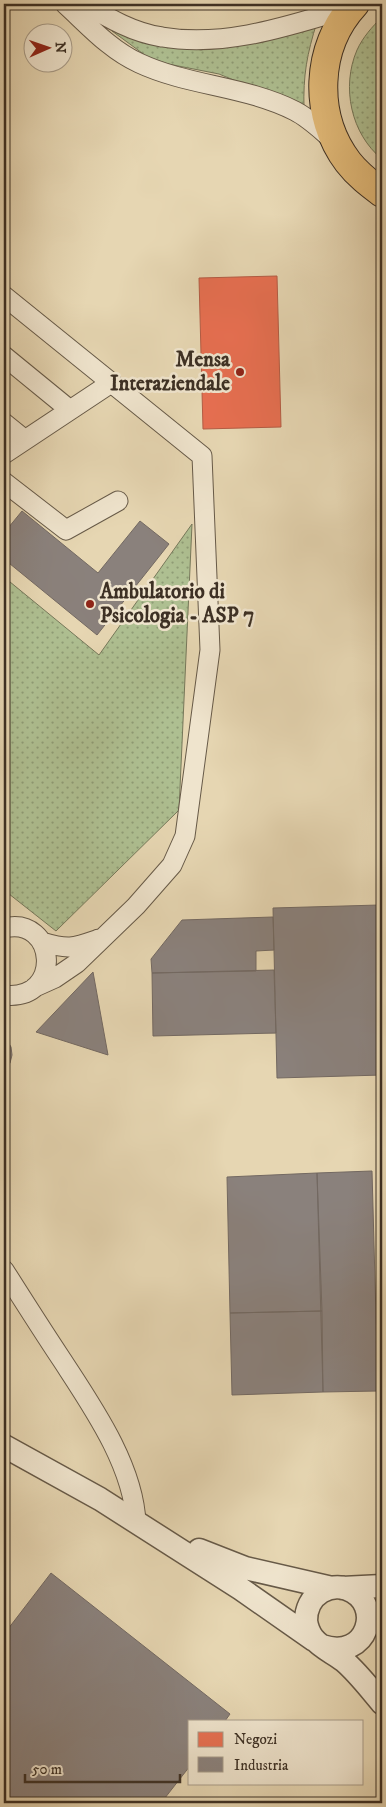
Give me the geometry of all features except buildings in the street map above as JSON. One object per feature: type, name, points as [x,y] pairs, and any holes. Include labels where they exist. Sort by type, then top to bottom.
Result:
[{"type":"main road","points":[[353,5],[338,27],[328,49],[324,73],[324,105],[327,121],[342,153],[382,214]]},
{"type":"main road","points":[[342,153],[365,180],[382,193]]},
{"type":"street","points":[[65,4],[111,46],[138,63],[169,75],[248,93],[296,111],[342,153]]},
{"type":"street","points":[[85,4],[135,29],[160,37],[178,39],[230,39],[353,5]]},
{"type":"street","points":[[4,296],[202,456],[210,650],[185,836],[172,865],[136,906],[77,963],[55,978],[26,993],[8,997]]},
{"type":"street","points":[[4,356],[70,410]]},
{"type":"street","points":[[4,454],[112,383]]},
{"type":"street","points":[[4,422],[25,440]]},
{"type":"street","points":[[4,482],[66,530],[118,501]]},
{"type":"street","points":[[4,914],[12,927],[31,931],[42,942],[46,952],[46,971],[42,980],[35,988]]},
{"type":"street","points":[[42,942],[60,948],[76,947],[102,938]]},
{"type":"street","points":[[4,1270],[98,1417],[124,1470],[144,1527],[245,1568],[352,1591],[365,1605],[371,1622],[359,1651],[367,1686]]},
{"type":"street","points":[[4,1446],[100,1499],[242,1589],[344,1662],[382,1703]]},
{"type":"street","points":[[371,1622],[358,1641],[350,1647],[341,1650],[331,1649],[318,1643],[309,1632],[306,1613],[315,1596],[323,1590],[382,1586]]},
{"type":"green space","points":[[382,17],[382,159],[371,149],[356,123],[352,109],[350,79],[352,64],[357,50],[368,32]]},
{"type":"green space","points":[[317,22],[306,65],[304,109],[219,74],[153,61],[112,31],[201,50]]},
{"type":"green space","points":[[192,524],[179,810],[56,931],[4,890],[4,577],[99,655]]},
{"type":"place","name":"Mensa Interaziendale","points":[[240,372]]},
{"type":"place","name":"Ambulatorio di Psicologia - ASP 7","points":[[90,604]]}]
